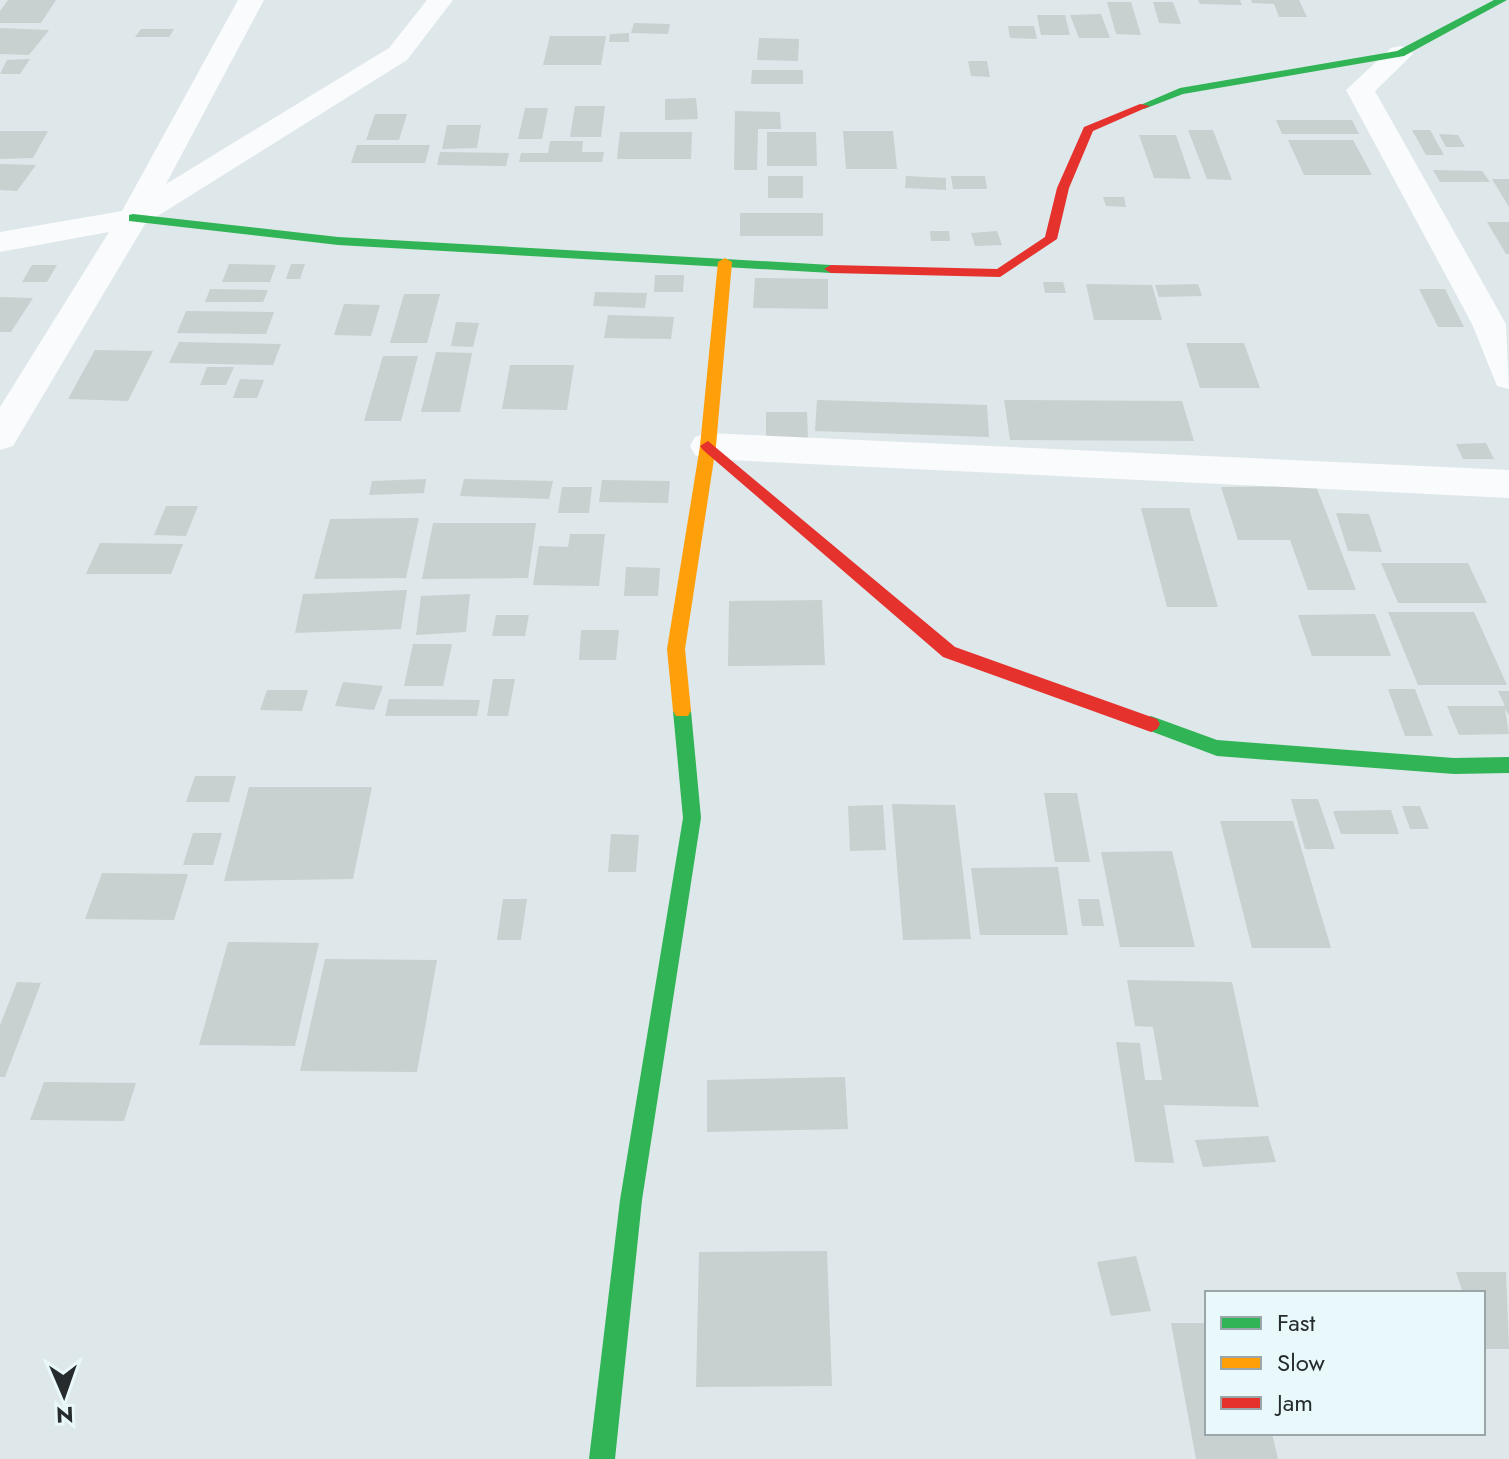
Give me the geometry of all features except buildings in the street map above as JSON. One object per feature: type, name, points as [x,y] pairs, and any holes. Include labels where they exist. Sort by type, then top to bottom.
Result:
[{"type":"street","points":[[0,437],[133,218],[251,0]]},
{"type":"street","points":[[133,218],[398,54],[440,0]]},
{"type":"street","points":[[1502,0],[1400,54],[1360,90],[1489,324],[1509,377]]},
{"type":"street","points":[[0,242],[133,218],[338,241],[846,270],[1000,273],[1051,239],[1063,188],[1088,129],[1180,91],[1400,54]]},
{"type":"street","points":[[602,1459],[631,1200],[692,818],[676,649],[708,446],[725,262]]},
{"type":"street","points":[[708,446],[1509,484]]},
{"type":"street","points":[[708,446],[949,652],[1217,748],[1454,766],[1509,765]]},
{"type":"traffic: fast","points":[[1144,106],[1180,91],[1400,54],[1502,0]]},
{"type":"traffic: fast","points":[[133,218],[338,241],[831,269]]},
{"type":"traffic: fast","points":[[602,1459],[631,1200],[692,818],[682,711]]},
{"type":"traffic: fast","points":[[1151,724],[1217,748],[1454,766],[1509,765]]},
{"type":"traffic: slow","points":[[682,711],[676,649],[708,446],[725,262]]},
{"type":"traffic: jam","points":[[831,269],[1000,273],[1051,239],[1063,188],[1088,129],[1144,106]]},
{"type":"traffic: jam","points":[[708,446],[949,652],[1151,724]]}]
